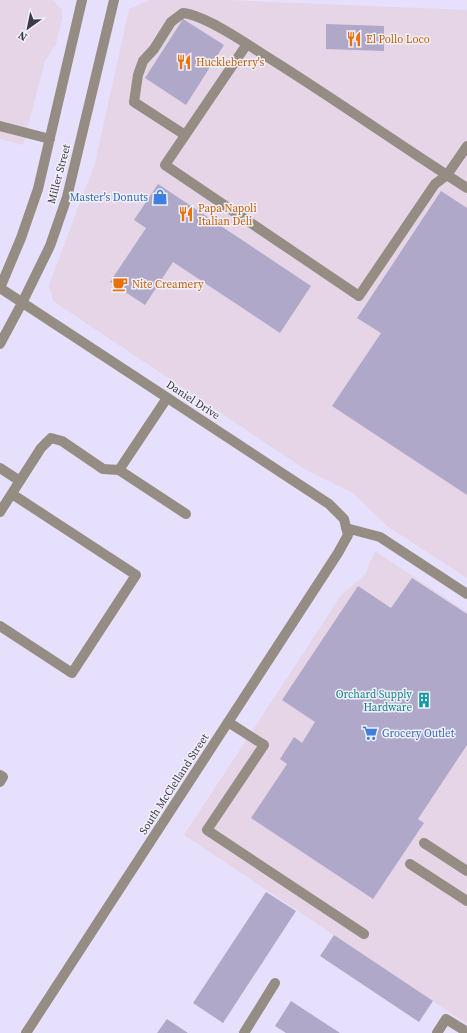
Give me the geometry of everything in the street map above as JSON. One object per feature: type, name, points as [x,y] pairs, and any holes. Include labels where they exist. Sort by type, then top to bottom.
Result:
[{"type":"street","name":"Miller Street","points":[[0,288],[38,189],[82,0]]},
{"type":"street","name":"Miller Street","points":[[0,344],[50,246],[67,197],[114,0]]},
{"type":"street","points":[[185,135],[134,102],[139,68],[171,22],[178,15],[189,14],[227,32],[247,44],[467,188]]},
{"type":"street","points":[[247,44],[165,166],[359,296],[435,184],[447,175],[467,146]]},
{"type":"street","points":[[0,126],[50,139]]},
{"type":"street","name":"Daniel Drive","points":[[0,288],[329,504],[344,520],[346,528]]},
{"type":"street","points":[[119,470],[167,398]]},
{"type":"street","points":[[0,512],[41,448],[51,438],[62,441],[103,469],[119,470],[186,514]]},
{"type":"street","points":[[0,468],[20,481]]},
{"type":"street","points":[[0,626],[72,673],[136,574],[12,494]]},
{"type":"street","points":[[346,528],[380,538],[467,594]]},
{"type":"street","name":"South McClelland Street","points":[[26,1033],[341,547],[348,535],[346,528]]},
{"type":"street","points":[[228,722],[264,745],[207,830],[364,934]]},
{"type":"street","points":[[0,775],[3,777],[0,782]]},
{"type":"street","points":[[424,843],[467,870]]},
{"type":"street","points":[[410,864],[467,901]]},
{"type":"street","points":[[244,1033],[275,983]]},
{"type":"street","points":[[437,1033],[446,1019],[467,1032]]},
{"type":"shaded area","points":[[0,0],[53,0],[62,10],[62,19],[56,44],[45,61],[23,145],[0,139]]},
{"type":"shaded area","points":[[150,0],[226,0],[467,10],[467,578],[387,526],[353,493],[306,470],[53,301],[49,285],[95,163],[129,9]]},
{"type":"shaded area","points":[[375,551],[467,612],[467,1024],[184,835],[342,594],[365,575]]},
{"type":"building","points":[[183,19],[224,45],[186,105],[145,78]]},
{"type":"building","points":[[326,24],[384,26],[384,51],[326,49]]},
{"type":"building","points":[[158,184],[311,286],[280,333],[173,262],[145,305],[110,282],[146,228],[134,220]]},
{"type":"building","points":[[441,191],[467,208],[467,495],[332,406],[381,333],[357,318]]},
{"type":"building","points":[[412,578],[467,614],[467,745],[418,819],[424,823],[373,899],[251,818],[287,764],[280,759],[294,737],[302,743],[315,722],[282,700],[358,586],[391,608]]},
{"type":"building","points":[[266,892],[296,911],[223,1023],[193,1003]]},
{"type":"building","points":[[334,935],[433,1001],[419,1022],[320,956]]},
{"type":"building","points":[[291,1001],[340,1033],[286,1033],[275,1026]]},
{"type":"building","points":[[167,1019],[188,1033],[157,1033]]},
{"type":"place","name":"El Pollo Loco","points":[[354,39]]},
{"type":"place","name":"Huckleberry's","points":[[184,62]]},
{"type":"place","name":"Master's Donuts","points":[[160,197]]},
{"type":"place","name":"Papa Napoli Italian Deli","points":[[186,214]]},
{"type":"place","name":"Nite Creamery","points":[[120,284]]},
{"type":"place","name":"Orchard Supply Hardware","points":[[424,700]]},
{"type":"place","name":"Grocery Outlet","points":[[370,733]]}]
